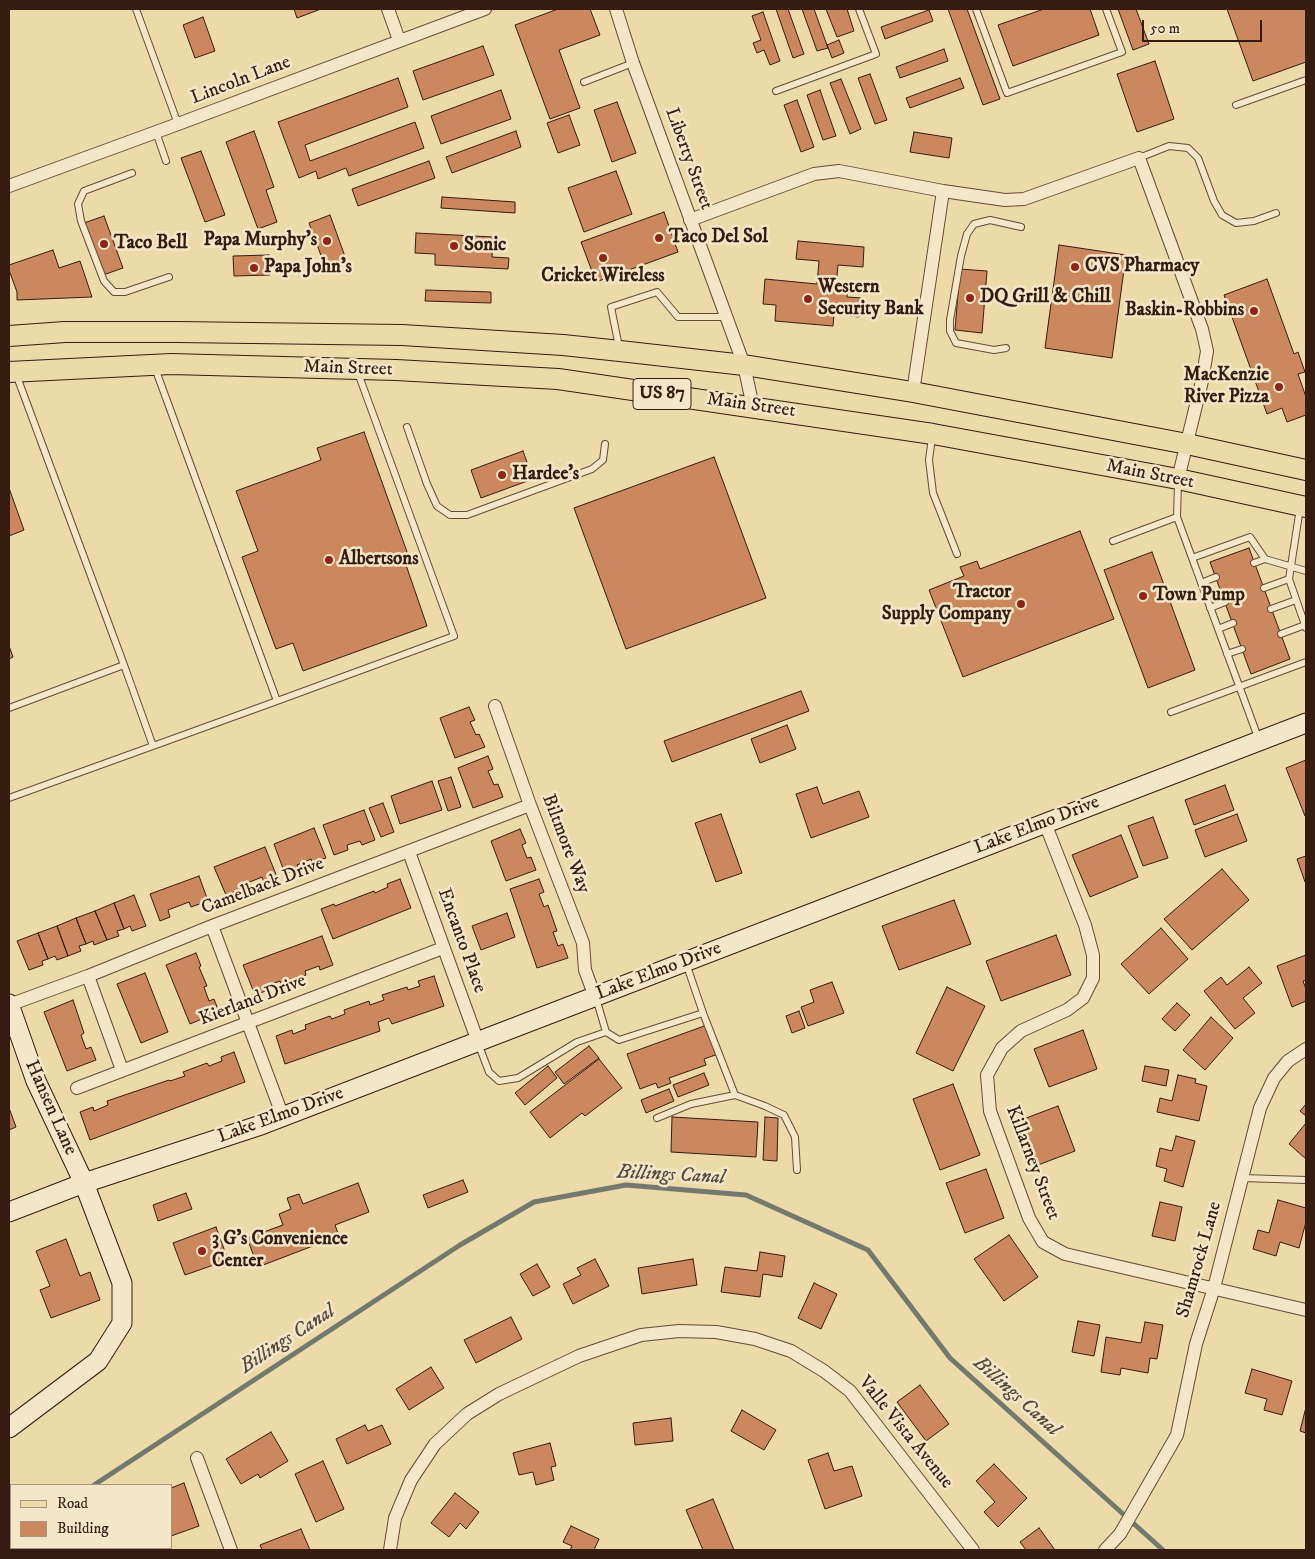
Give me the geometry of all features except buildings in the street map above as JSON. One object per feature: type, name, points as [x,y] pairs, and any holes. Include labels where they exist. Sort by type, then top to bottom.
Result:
[{"type":"main road","name":"Main Street","points":[[9,336],[65,332],[402,335],[563,345],[744,365],[913,392],[1187,444],[1306,470]]},
{"type":"main road","name":"Main Street","points":[[12,372],[171,364],[356,369],[558,379],[753,406],[933,434],[1178,480],[1303,506]]},
{"type":"main road","name":"Lake Elmo Drive","points":[[9,1212],[84,1183],[283,1117],[1306,723]]},
{"type":"main road","name":"Hansen Lane","points":[[9,1004],[36,1080],[84,1183],[122,1282],[122,1323],[98,1361],[9,1428]]},
{"type":"street","points":[[388,9],[399,40]]},
{"type":"street","name":"Lincoln Lane","points":[[9,186],[485,9]]},
{"type":"street","name":"Liberty Street","points":[[616,9],[633,63],[744,365],[753,406]]},
{"type":"street","points":[[690,220],[814,174],[839,172],[1005,200],[1024,199],[1139,158],[1202,329],[1207,351],[1202,381],[1178,480]]},
{"type":"street","points":[[913,392],[943,191]]},
{"type":"street","name":"Biltmore Way","points":[[495,706],[530,805],[583,943],[585,970],[595,996]]},
{"type":"street","name":"Camelback Drive","points":[[9,1004],[88,976],[212,926],[530,805]]},
{"type":"street","name":"Killarney Street","points":[[1045,824],[1085,925],[1093,956],[1093,978],[1083,998],[1067,1010],[1021,1032],[1002,1048],[987,1075],[990,1111],[1029,1218],[1043,1242],[1065,1254],[1306,1310]]},
{"type":"street","name":"Encanto Place","points":[[409,852],[478,1042]]},
{"type":"street","points":[[212,926],[283,1117]]},
{"type":"street","name":"Kierland Drive","points":[[77,1088],[443,948]]},
{"type":"street","points":[[88,976],[122,1070]]},
{"type":"street","name":"Shamrock Lane","points":[[1105,1550],[1120,1534],[1177,1435],[1196,1344],[1214,1288],[1260,1108],[1274,1078],[1288,1061],[1306,1049]]},
{"type":"street","name":"Valle Vista Avenue","points":[[390,1550],[395,1518],[411,1480],[435,1444],[467,1414],[499,1394],[580,1356],[641,1335],[679,1331],[716,1332],[755,1339],[791,1351],[824,1371],[850,1391],[973,1550]]},
{"type":"street","points":[[197,1458],[231,1550]]},
{"type":"lane","points":[[136,9],[178,124]]},
{"type":"lane","points":[[776,91],[876,54],[859,9]]},
{"type":"lane","points":[[976,9],[1007,93],[1122,52],[1106,9]]},
{"type":"lane","points":[[584,82],[633,63]]},
{"type":"lane","points":[[1236,106],[1306,80]]},
{"type":"lane","points":[[156,132],[166,160]]},
{"type":"lane","points":[[1139,158],[1169,146],[1188,148],[1198,158],[1214,201],[1222,215],[1236,223],[1254,221],[1276,214]]},
{"type":"lane","points":[[132,173],[84,191],[78,204],[81,221],[104,281],[114,292],[125,292],[169,277]]},
{"type":"lane","points":[[1006,348],[994,350],[956,343],[950,331],[950,320],[961,256],[967,234],[974,224],[990,220],[1021,227]]},
{"type":"lane","points":[[620,351],[611,307],[658,292],[678,317],[726,317]]},
{"type":"lane","points":[[154,365],[277,701]]},
{"type":"lane","points":[[9,798],[454,636],[356,369]]},
{"type":"lane","points":[[12,372],[153,746]]},
{"type":"lane","points":[[407,427],[427,484],[438,506],[450,515],[467,515],[592,469],[603,460],[605,444]]},
{"type":"lane","points":[[933,434],[929,460],[933,493],[957,554]]},
{"type":"lane","points":[[1178,480],[1177,518],[1259,741]]},
{"type":"lane","points":[[1281,634],[1306,626],[1288,579],[1303,506]]},
{"type":"lane","points":[[1112,542],[1177,518]]},
{"type":"lane","points":[[1192,558],[1250,537],[1265,559]]},
{"type":"lane","points":[[1254,563],[1265,559],[1306,571]]},
{"type":"lane","points":[[1201,583],[1216,577]]},
{"type":"lane","points":[[1264,588],[1288,579]]},
{"type":"lane","points":[[1271,609],[1296,600]]},
{"type":"lane","points":[[1210,608],[1225,602]]},
{"type":"lane","points":[[1218,629],[1232,623]]},
{"type":"lane","points":[[1227,654],[1242,649]]},
{"type":"lane","points":[[1171,712],[1306,662]]},
{"type":"lane","points":[[9,708],[124,666]]},
{"type":"lane","points":[[686,962],[703,1013],[735,1095]]},
{"type":"lane","points":[[595,996],[606,1032],[619,1040],[703,1013]]},
{"type":"lane","points":[[478,1042],[489,1072],[499,1081],[518,1078],[577,1042],[606,1032]]},
{"type":"lane","points":[[657,1118],[691,1104],[735,1095],[765,1106],[784,1115],[795,1137],[797,1170]]},
{"type":"lane","points":[[1242,1178],[1306,1180]]},
{"type":"waterway","name":"Billings Canal","points":[[96,1484],[460,1245],[534,1202],[626,1185],[746,1195],[868,1250],[950,1358],[1163,1550]]},
{"type":"place","name":"Taco Del Sol","points":[[659,238]]},
{"type":"place","name":"Papa Murphy's","points":[[327,241]]},
{"type":"place","name":"Taco Bell","points":[[104,244]]},
{"type":"place","name":"Sonic","points":[[454,246]]},
{"type":"place","name":"Cricket Wireless","points":[[603,258]]},
{"type":"place","name":"CVS Pharmacy","points":[[1075,267]]},
{"type":"place","name":"Papa John's","points":[[254,268]]},
{"type":"place","name":"DQ Grill & Chill","points":[[970,298]]},
{"type":"place","name":"Western Security Bank","points":[[808,299]]},
{"type":"place","name":"Baskin-Robbins","points":[[1254,311]]},
{"type":"place","name":"MacKenzie River Pizza","points":[[1279,387]]},
{"type":"place","name":"Hardee's","points":[[502,475]]},
{"type":"place","name":"Albertsons","points":[[329,560]]},
{"type":"place","name":"Town Pump","points":[[1143,596]]},
{"type":"place","name":"Tractor Supply Company","points":[[1021,604]]},
{"type":"place","name":"3 G's Convenience Center","points":[[202,1251]]}]
